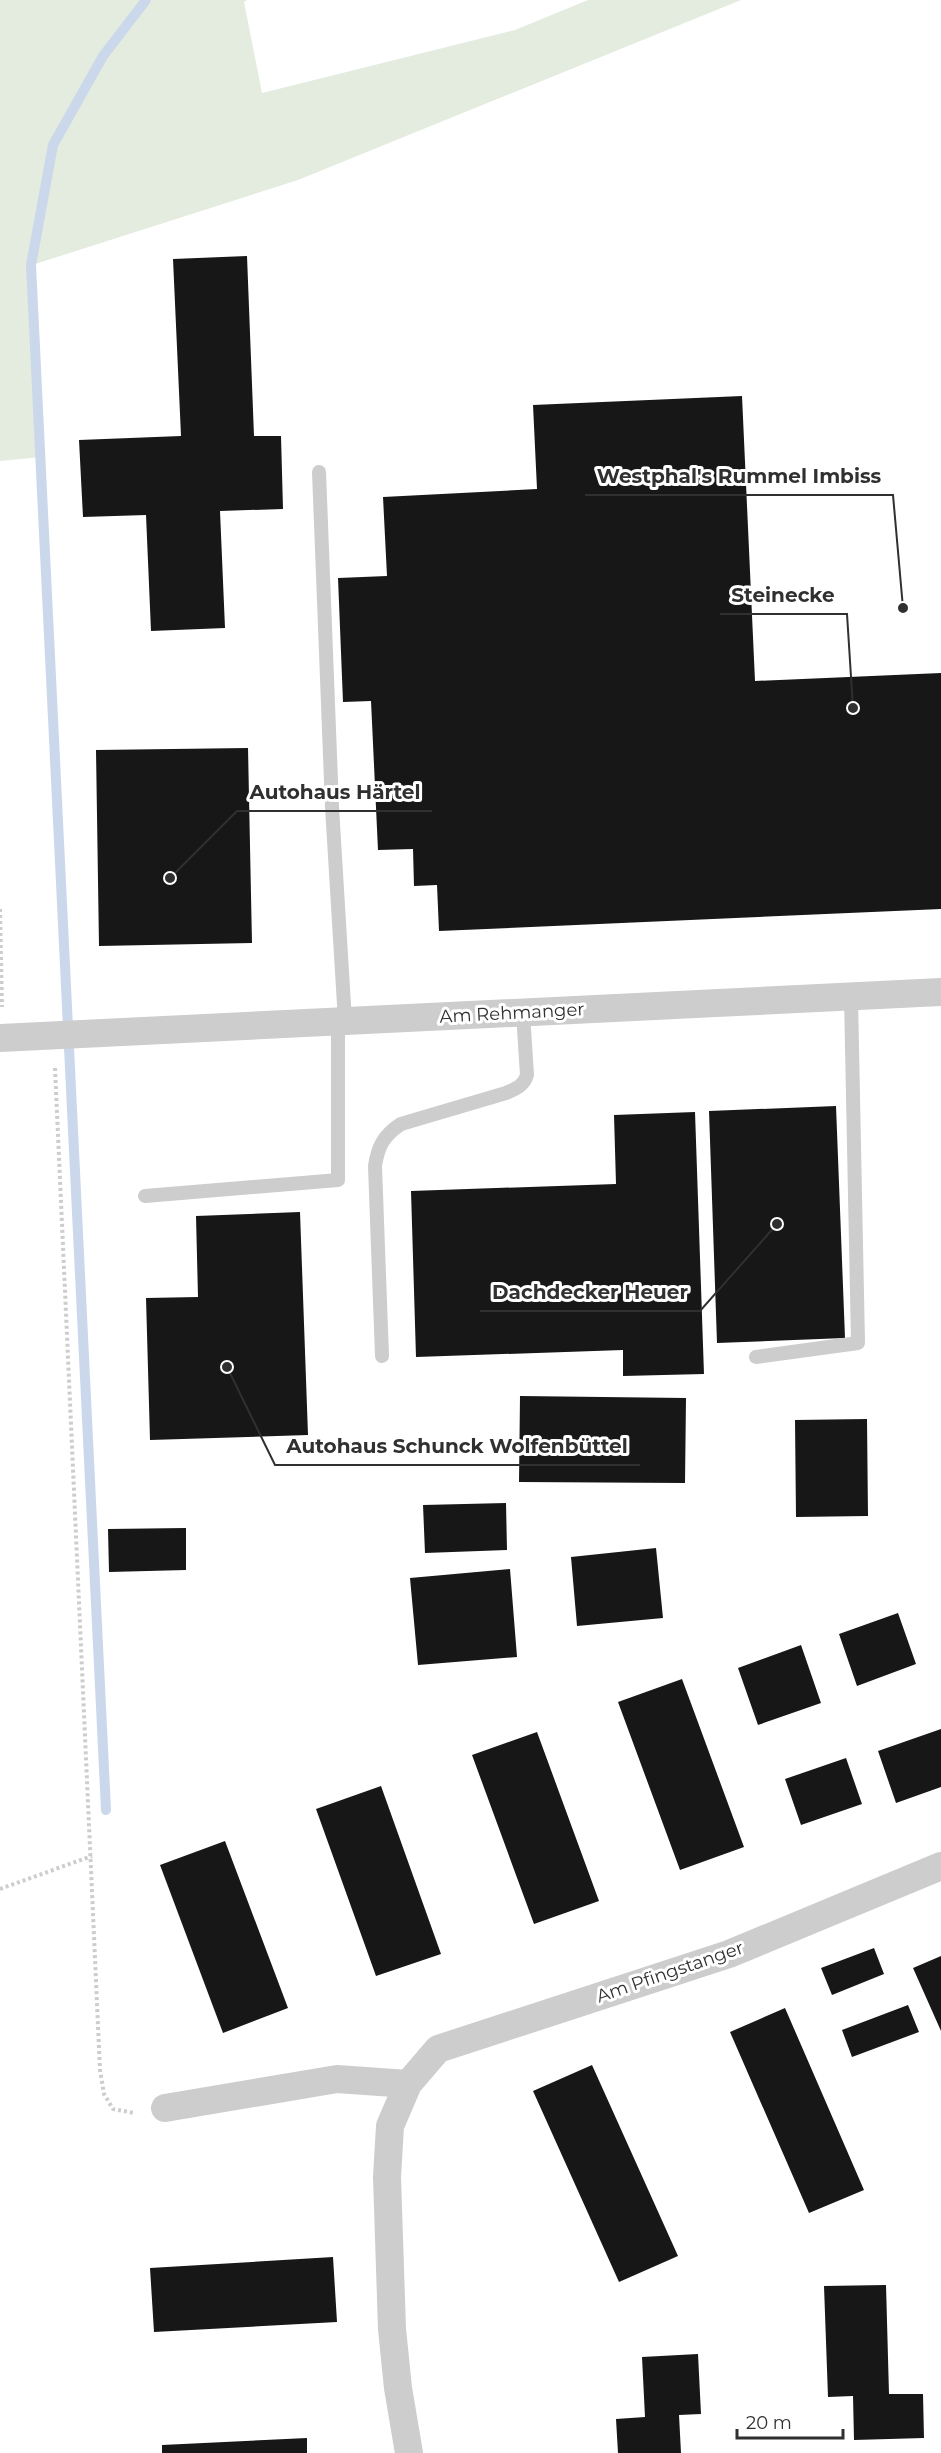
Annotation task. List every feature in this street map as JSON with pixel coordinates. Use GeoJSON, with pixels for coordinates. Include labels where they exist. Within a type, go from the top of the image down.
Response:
{"type":"FeatureCollection","features":[{"type":"Feature","properties":{"kind":"street","name":"Am Rehmanger"},"geometry":{"type":"LineString","coordinates":[[54,1035],[941,992]]}},
{"type":"Feature","properties":{"kind":"street"},"geometry":{"type":"LineString","coordinates":[[1,1038],[54,1035]]}},
{"type":"Feature","properties":{"kind":"street","name":"Am Pfingstanger"},"geometry":{"type":"LineString","coordinates":[[409,2453],[398,2388],[392,2329],[387,2177],[390,2126],[408,2084],[438,2049],[729,1954],[941,1866]]}},
{"type":"Feature","properties":{"kind":"street"},"geometry":{"type":"LineString","coordinates":[[165,2108],[337,2079],[408,2084]]}},
{"type":"Feature","properties":{"kind":"lane"},"geometry":{"type":"LineString","coordinates":[[145,1196],[338,1180],[342,1021],[319,472]]}},
{"type":"Feature","properties":{"kind":"lane"},"geometry":{"type":"LineString","coordinates":[[756,1357],[858,1343],[852,997]]}},
{"type":"Feature","properties":{"kind":"lane"},"geometry":{"type":"LineString","coordinates":[[382,1356],[375,1166],[382,1140],[389,1131],[400,1124],[506,1093],[526,1081],[523,1013]]}},
{"type":"Feature","properties":{"kind":"path"},"geometry":{"type":"LineString","coordinates":[[0,909],[1,1038]]}},
{"type":"Feature","properties":{"kind":"path"},"geometry":{"type":"LineString","coordinates":[[54,1035],[100,2070],[104,2094],[113,2109],[138,2113],[165,2108]]}},
{"type":"Feature","properties":{"kind":"path"},"geometry":{"type":"LineString","coordinates":[[0,1889],[92,1856]]}},
{"type":"Feature","properties":{"kind":"shaded area"},"geometry":{"type":"Polygon","coordinates":[[[0,0],[247,0],[244,2],[262,93],[515,30],[588,0],[741,0],[298,180],[32,265],[41,457],[0,461],[0,0]]]}},
{"type":"Feature","properties":{"kind":"building"},"geometry":{"type":"Polygon","coordinates":[[[247,256],[254,436],[281,436],[283,509],[220,511],[225,628],[151,631],[146,515],[83,517],[79,440],[181,436],[173,259],[247,256]]]}},
{"type":"Feature","properties":{"kind":"building"},"geometry":{"type":"Polygon","coordinates":[[[742,396],[755,681],[941,673],[941,909],[439,931],[437,885],[414,886],[413,849],[378,850],[371,701],[343,702],[338,578],[387,576],[383,497],[537,489],[533,405],[742,396]]]}},
{"type":"Feature","properties":{"kind":"building"},"geometry":{"type":"Polygon","coordinates":[[[248,748],[252,943],[99,946],[96,750],[248,748]]]}},
{"type":"Feature","properties":{"kind":"building"},"geometry":{"type":"Polygon","coordinates":[[[836,1106],[845,1338],[717,1343],[709,1111],[836,1106]]]}},
{"type":"Feature","properties":{"kind":"building"},"geometry":{"type":"Polygon","coordinates":[[[695,1112],[704,1374],[623,1376],[623,1350],[416,1357],[411,1191],[616,1184],[614,1115],[695,1112]]]}},
{"type":"Feature","properties":{"kind":"building"},"geometry":{"type":"Polygon","coordinates":[[[300,1212],[308,1435],[150,1440],[146,1298],[198,1297],[196,1216],[300,1212]]]}},
{"type":"Feature","properties":{"kind":"building"},"geometry":{"type":"Polygon","coordinates":[[[520,1396],[686,1398],[685,1483],[519,1482],[520,1396]]]}},
{"type":"Feature","properties":{"kind":"building"},"geometry":{"type":"Polygon","coordinates":[[[867,1419],[868,1516],[796,1517],[795,1420],[867,1419]]]}},
{"type":"Feature","properties":{"kind":"building"},"geometry":{"type":"Polygon","coordinates":[[[506,1503],[507,1550],[425,1553],[423,1505],[506,1503]]]}},
{"type":"Feature","properties":{"kind":"building"},"geometry":{"type":"Polygon","coordinates":[[[186,1528],[186,1570],[109,1572],[108,1529],[186,1528]]]}},
{"type":"Feature","properties":{"kind":"building"},"geometry":{"type":"Polygon","coordinates":[[[656,1548],[663,1618],[577,1626],[571,1557],[656,1548]]]}},
{"type":"Feature","properties":{"kind":"building"},"geometry":{"type":"Polygon","coordinates":[[[510,1569],[517,1657],[418,1665],[410,1578],[510,1569]]]}},
{"type":"Feature","properties":{"kind":"building"},"geometry":{"type":"Polygon","coordinates":[[[898,1613],[916,1664],[857,1686],[839,1634],[898,1613]]]}},
{"type":"Feature","properties":{"kind":"building"},"geometry":{"type":"Polygon","coordinates":[[[801,1645],[821,1703],[758,1725],[738,1668],[801,1645]]]}},
{"type":"Feature","properties":{"kind":"building"},"geometry":{"type":"Polygon","coordinates":[[[682,1679],[744,1847],[680,1870],[618,1702],[682,1679]]]}},
{"type":"Feature","properties":{"kind":"building"},"geometry":{"type":"Polygon","coordinates":[[[941,1729],[941,1787],[896,1803],[878,1751],[941,1729]]]}},
{"type":"Feature","properties":{"kind":"building"},"geometry":{"type":"Polygon","coordinates":[[[537,1732],[599,1901],[534,1924],[472,1755],[537,1732]]]}},
{"type":"Feature","properties":{"kind":"building"},"geometry":{"type":"Polygon","coordinates":[[[846,1758],[862,1804],[801,1825],[785,1779],[846,1758]]]}},
{"type":"Feature","properties":{"kind":"building"},"geometry":{"type":"Polygon","coordinates":[[[381,1786],[441,1954],[376,1976],[316,1809],[381,1786]]]}},
{"type":"Feature","properties":{"kind":"building"},"geometry":{"type":"Polygon","coordinates":[[[225,1841],[288,2008],[223,2033],[160,1865],[225,1841]]]}},
{"type":"Feature","properties":{"kind":"building"},"geometry":{"type":"Polygon","coordinates":[[[874,1948],[884,1974],[832,1995],[821,1968],[874,1948]]]}},
{"type":"Feature","properties":{"kind":"building"},"geometry":{"type":"Polygon","coordinates":[[[941,1956],[941,2031],[913,1968],[941,1956]]]}},
{"type":"Feature","properties":{"kind":"building"},"geometry":{"type":"Polygon","coordinates":[[[908,2005],[919,2032],[852,2057],[842,2030],[908,2005]]]}},
{"type":"Feature","properties":{"kind":"building"},"geometry":{"type":"Polygon","coordinates":[[[785,2008],[864,2190],[809,2213],[730,2032],[785,2008]]]}},
{"type":"Feature","properties":{"kind":"building"},"geometry":{"type":"Polygon","coordinates":[[[592,2065],[678,2256],[619,2282],[533,2091],[592,2065]]]}},
{"type":"Feature","properties":{"kind":"building"},"geometry":{"type":"Polygon","coordinates":[[[333,2257],[337,2322],[154,2332],[150,2268],[333,2257]]]}},
{"type":"Feature","properties":{"kind":"building"},"geometry":{"type":"Polygon","coordinates":[[[886,2285],[889,2394],[923,2394],[924,2438],[854,2440],[853,2396],[828,2397],[824,2286],[886,2285]]]}},
{"type":"Feature","properties":{"kind":"building"},"geometry":{"type":"Polygon","coordinates":[[[698,2354],[701,2414],[679,2415],[681,2453],[618,2453],[616,2419],[645,2417],[642,2357],[698,2354]]]}},
{"type":"Feature","properties":{"kind":"building"},"geometry":{"type":"Polygon","coordinates":[[[307,2438],[307,2453],[162,2453],[162,2445],[307,2438]]]}},
{"type":"Feature","properties":{"kind":"waterway"},"geometry":{"type":"LineString","coordinates":[[106,1810],[31,265],[53,145],[103,56],[146,0]]}},
{"type":"Feature","properties":{"kind":"place","name":"Westphal's Rummel Imbiss"},"geometry":{"type":"Point","coordinates":[903,608]}},
{"type":"Feature","properties":{"kind":"place","name":"Steinecke"},"geometry":{"type":"Point","coordinates":[853,708]}},
{"type":"Feature","properties":{"kind":"place","name":"Autohaus Härtel"},"geometry":{"type":"Point","coordinates":[170,878]}},
{"type":"Feature","properties":{"kind":"place","name":"Dachdecker Heuer"},"geometry":{"type":"Point","coordinates":[777,1224]}},
{"type":"Feature","properties":{"kind":"place","name":"Autohaus Schunck Wolfenbüttel"},"geometry":{"type":"Point","coordinates":[227,1367]}}]}
